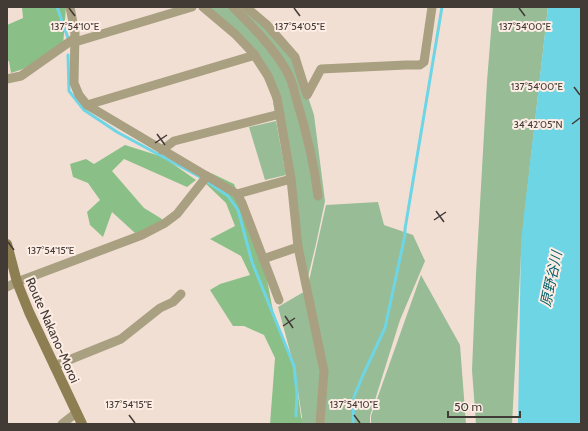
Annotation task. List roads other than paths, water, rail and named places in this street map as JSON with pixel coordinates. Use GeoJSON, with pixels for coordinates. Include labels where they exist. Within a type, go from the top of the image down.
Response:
{"type":"FeatureCollection","features":[{"type":"Feature","properties":{"kind":"main road","name":"Route Nakano-Moroi"},"geometry":{"type":"LineString","coordinates":[[7,244],[17,282],[29,312],[82,424]]}},
{"type":"Feature","properties":{"kind":"street"},"geometry":{"type":"LineString","coordinates":[[70,7],[75,40],[74,84],[79,95],[87,106],[162,150],[205,178],[237,194],[242,203],[279,300]]}},
{"type":"Feature","properties":{"kind":"street"},"geometry":{"type":"LineString","coordinates":[[7,79],[20,76],[75,40],[192,7]]}},
{"type":"Feature","properties":{"kind":"street"},"geometry":{"type":"LineString","coordinates":[[203,7],[235,34],[255,56],[268,76],[277,98],[291,179],[298,247],[324,371],[320,424]]}},
{"type":"Feature","properties":{"kind":"street"},"geometry":{"type":"LineString","coordinates":[[233,7],[265,39],[286,70],[292,82],[316,177],[318,196]]}},
{"type":"Feature","properties":{"kind":"street"},"geometry":{"type":"LineString","coordinates":[[246,7],[267,26],[295,56],[307,95],[321,69],[420,65],[424,62],[432,7]]}},
{"type":"Feature","properties":{"kind":"street"},"geometry":{"type":"LineString","coordinates":[[87,106],[255,56]]}},
{"type":"Feature","properties":{"kind":"street"},"geometry":{"type":"LineString","coordinates":[[162,150],[174,141],[280,114]]}},
{"type":"Feature","properties":{"kind":"street"},"geometry":{"type":"LineString","coordinates":[[7,287],[142,235],[165,223],[177,214],[205,178]]}},
{"type":"Feature","properties":{"kind":"street"},"geometry":{"type":"LineString","coordinates":[[237,194],[291,179]]}},
{"type":"Feature","properties":{"kind":"street"},"geometry":{"type":"LineString","coordinates":[[263,259],[298,247]]}},
{"type":"Feature","properties":{"kind":"street"},"geometry":{"type":"LineString","coordinates":[[54,366],[120,339],[160,308],[173,302],[181,294]]}},
{"type":"Feature","properties":{"kind":"street"},"geometry":{"type":"LineString","coordinates":[[62,424],[76,413]]}},
{"type":"Feature","properties":{"kind":"water","name":"原野谷川"},"geometry":{"type":"Polygon","coordinates":[[[548,7],[581,7],[581,424],[518,424],[521,241],[548,7]]]}},
{"type":"Feature","properties":{"kind":"waterway"},"geometry":{"type":"LineString","coordinates":[[57,7],[68,38]]}},
{"type":"Feature","properties":{"kind":"waterway"},"geometry":{"type":"LineString","coordinates":[[353,424],[354,397],[385,328],[405,235],[442,7]]}},
{"type":"Feature","properties":{"kind":"waterway"},"geometry":{"type":"LineString","coordinates":[[68,55],[69,91],[84,110],[117,132],[202,178],[228,196],[238,210],[252,262],[294,366],[297,393],[296,416]]}}]}
